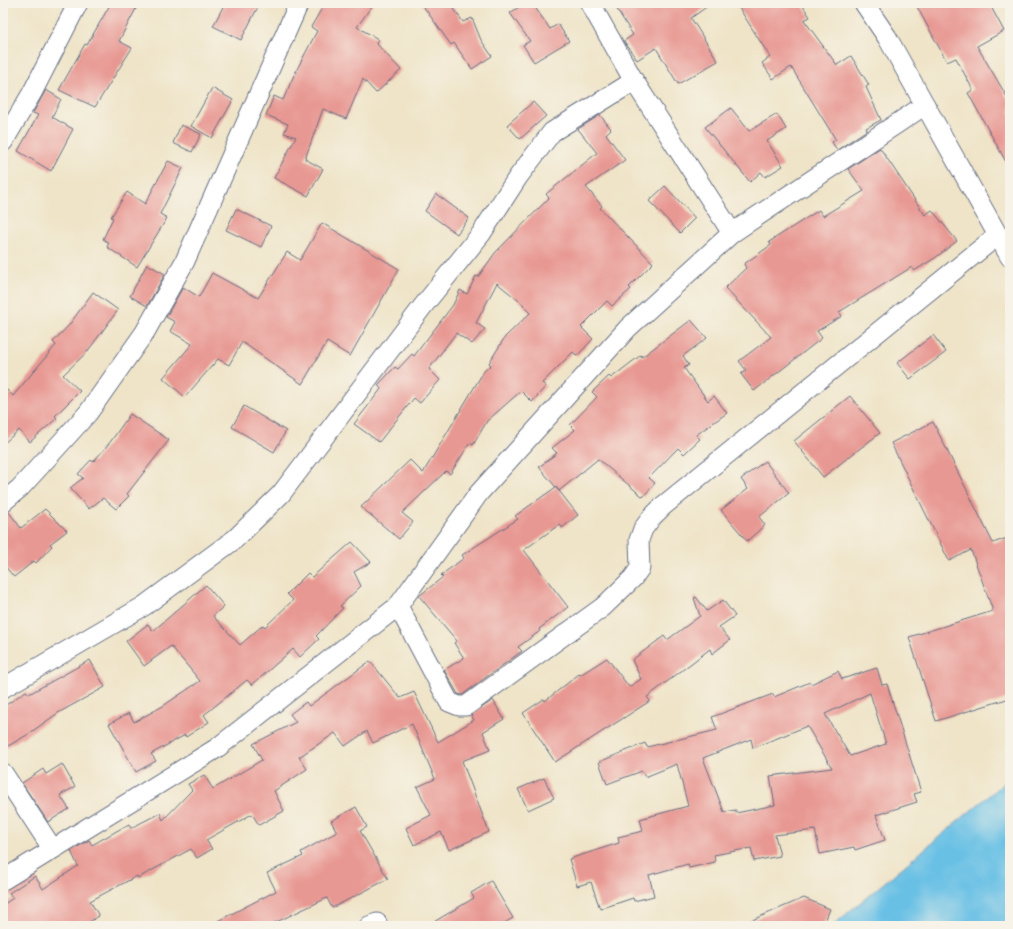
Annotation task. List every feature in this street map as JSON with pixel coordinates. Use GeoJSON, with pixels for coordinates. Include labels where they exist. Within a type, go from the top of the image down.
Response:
{"type":"FeatureCollection","features":[{"type":"Feature","properties":{"kind":"street"},"geometry":{"type":"LineString","coordinates":[[3,142],[32,93],[78,3]]}},
{"type":"Feature","properties":{"kind":"street"},"geometry":{"type":"LineString","coordinates":[[3,502],[20,488],[88,413],[145,332],[185,261],[299,3]]}},
{"type":"Feature","properties":{"kind":"street"},"geometry":{"type":"LineString","coordinates":[[590,3],[634,81],[732,233]]}},
{"type":"Feature","properties":{"kind":"street"},"geometry":{"type":"LineString","coordinates":[[864,3],[887,37],[1010,258]]}},
{"type":"Feature","properties":{"kind":"street"},"geometry":{"type":"LineString","coordinates":[[3,688],[144,606],[240,534],[281,494],[423,306],[481,234],[518,177],[552,132],[634,81]]}},
{"type":"Feature","properties":{"kind":"street"},"geometry":{"type":"LineString","coordinates":[[3,880],[52,848],[217,748],[398,606],[479,493],[628,328],[732,233],[925,105]]}},
{"type":"Feature","properties":{"kind":"street"},"geometry":{"type":"LineString","coordinates":[[398,606],[449,702],[459,706],[466,706],[603,607],[633,578],[640,568],[639,540],[643,529],[652,516],[663,506],[998,235]]}},
{"type":"Feature","properties":{"kind":"street"},"geometry":{"type":"LineString","coordinates":[[3,773],[52,848]]}},
{"type":"Feature","properties":{"kind":"water"},"geometry":{"type":"Polygon","coordinates":[[[1010,778],[1010,926],[832,926],[1010,778]]]}},
{"type":"Feature","properties":{"kind":"building"},"geometry":{"type":"Polygon","coordinates":[[[111,3],[139,3],[119,41],[132,48],[95,107],[59,90],[85,44],[87,45],[111,3]]]}},
{"type":"Feature","properties":{"kind":"building"},"geometry":{"type":"Polygon","coordinates":[[[225,3],[260,3],[241,40],[213,26],[225,3]]]}},
{"type":"Feature","properties":{"kind":"building"},"geometry":{"type":"Polygon","coordinates":[[[325,3],[374,3],[357,27],[378,39],[376,43],[401,70],[376,93],[363,79],[346,119],[323,109],[305,159],[323,169],[308,196],[274,178],[296,137],[284,133],[288,124],[266,115],[274,96],[283,100],[317,31],[311,27],[325,3]]]}},
{"type":"Feature","properties":{"kind":"building"},"geometry":{"type":"Polygon","coordinates":[[[421,3],[450,3],[463,22],[472,18],[481,40],[492,56],[472,69],[454,43],[451,45],[421,3]]]}},
{"type":"Feature","properties":{"kind":"building"},"geometry":{"type":"Polygon","coordinates":[[[525,3],[532,3],[550,29],[558,24],[569,41],[534,62],[523,45],[530,41],[510,13],[525,3]]]}},
{"type":"Feature","properties":{"kind":"building"},"geometry":{"type":"Polygon","coordinates":[[[613,3],[712,3],[691,18],[718,61],[678,84],[656,48],[637,60],[624,41],[633,35],[613,3]]]}},
{"type":"Feature","properties":{"kind":"building"},"geometry":{"type":"Polygon","coordinates":[[[736,3],[801,3],[810,17],[804,20],[837,65],[851,56],[869,85],[866,87],[881,120],[866,128],[867,130],[837,150],[832,142],[836,140],[791,67],[773,79],[762,63],[770,57],[736,3]]]}},
{"type":"Feature","properties":{"kind":"building"},"geometry":{"type":"Polygon","coordinates":[[[915,3],[989,3],[1004,31],[977,46],[1010,102],[1010,169],[968,93],[973,90],[956,58],[947,62],[915,3]]]}},
{"type":"Feature","properties":{"kind":"building"},"geometry":{"type":"Polygon","coordinates":[[[212,88],[233,100],[212,138],[191,126],[212,88]]]}},
{"type":"Feature","properties":{"kind":"building"},"geometry":{"type":"Polygon","coordinates":[[[46,90],[61,99],[52,117],[73,129],[51,171],[18,151],[38,115],[33,113],[46,90]]]}},
{"type":"Feature","properties":{"kind":"building"},"geometry":{"type":"Polygon","coordinates":[[[533,102],[546,116],[520,139],[507,125],[533,102]]]}},
{"type":"Feature","properties":{"kind":"building"},"geometry":{"type":"Polygon","coordinates":[[[731,108],[749,131],[777,114],[786,129],[767,141],[783,166],[765,177],[761,172],[750,182],[705,127],[731,108]]]}},
{"type":"Feature","properties":{"kind":"building"},"geometry":{"type":"Polygon","coordinates":[[[600,115],[611,129],[606,134],[625,160],[586,187],[602,206],[600,208],[653,263],[629,287],[631,289],[612,306],[607,301],[581,327],[593,339],[577,356],[573,352],[542,383],[546,386],[532,402],[521,391],[487,421],[473,445],[470,443],[450,474],[446,471],[402,513],[413,522],[399,539],[361,507],[410,460],[423,473],[484,371],[491,365],[489,363],[505,337],[530,313],[523,306],[524,305],[497,283],[476,323],[485,329],[472,344],[456,333],[429,369],[440,380],[420,403],[414,398],[379,442],[354,424],[381,389],[378,385],[395,367],[398,369],[412,354],[414,356],[453,305],[460,290],[467,294],[476,276],[478,277],[495,253],[549,198],[546,194],[597,153],[578,129],[600,115]]]}},
{"type":"Feature","properties":{"kind":"building"},"geometry":{"type":"Polygon","coordinates":[[[181,125],[201,134],[192,152],[173,143],[181,125]]]}},
{"type":"Feature","properties":{"kind":"building"},"geometry":{"type":"Polygon","coordinates":[[[880,148],[925,215],[932,210],[957,241],[935,258],[914,271],[912,267],[839,312],[842,316],[817,331],[822,338],[754,391],[741,374],[746,370],[739,361],[771,337],[725,288],[746,268],[744,264],[771,245],[769,242],[819,210],[823,216],[864,191],[848,169],[880,148]]]}},
{"type":"Feature","properties":{"kind":"building"},"geometry":{"type":"Polygon","coordinates":[[[168,161],[183,168],[160,214],[167,218],[137,267],[107,247],[109,243],[103,239],[113,218],[111,217],[127,192],[145,204],[168,161]]]}},
{"type":"Feature","properties":{"kind":"building"},"geometry":{"type":"Polygon","coordinates":[[[665,186],[695,218],[680,233],[649,201],[665,186]]]}},
{"type":"Feature","properties":{"kind":"building"},"geometry":{"type":"Polygon","coordinates":[[[436,194],[469,218],[457,234],[425,211],[436,194]]]}},
{"type":"Feature","properties":{"kind":"building"},"geometry":{"type":"Polygon","coordinates":[[[236,209],[271,226],[261,247],[226,230],[236,209]]]}},
{"type":"Feature","properties":{"kind":"building"},"geometry":{"type":"Polygon","coordinates":[[[322,223],[399,269],[350,356],[327,342],[302,384],[242,342],[229,365],[218,359],[185,397],[163,378],[192,344],[170,331],[175,322],[166,317],[183,287],[199,297],[212,273],[258,298],[287,252],[300,260],[322,223]]]}},
{"type":"Feature","properties":{"kind":"building"},"geometry":{"type":"Polygon","coordinates":[[[147,264],[165,274],[147,306],[130,296],[147,264]]]}},
{"type":"Feature","properties":{"kind":"building"},"geometry":{"type":"Polygon","coordinates":[[[93,292],[118,310],[87,352],[63,375],[80,391],[55,416],[57,418],[30,442],[19,430],[3,444],[3,386],[13,396],[56,345],[53,342],[69,325],[93,292]]]}},
{"type":"Feature","properties":{"kind":"building"},"geometry":{"type":"Polygon","coordinates":[[[691,320],[707,338],[683,356],[689,365],[684,368],[708,401],[714,396],[727,413],[696,435],[700,439],[684,454],[678,448],[649,478],[655,483],[643,497],[598,459],[559,491],[539,467],[557,453],[552,448],[575,430],[570,425],[597,397],[592,392],[609,376],[611,378],[641,355],[642,357],[691,320]]]}},
{"type":"Feature","properties":{"kind":"building"},"geometry":{"type":"Polygon","coordinates":[[[933,335],[946,352],[910,379],[897,363],[933,335]]]}},
{"type":"Feature","properties":{"kind":"building"},"geometry":{"type":"Polygon","coordinates":[[[850,396],[880,433],[823,477],[794,441],[850,396]]]}},
{"type":"Feature","properties":{"kind":"building"},"geometry":{"type":"Polygon","coordinates":[[[244,406],[286,431],[274,452],[232,427],[244,406]]]}},
{"type":"Feature","properties":{"kind":"building"},"geometry":{"type":"Polygon","coordinates":[[[130,414],[169,440],[127,494],[129,496],[116,509],[103,498],[89,509],[70,488],[83,478],[78,474],[91,460],[93,462],[111,441],[130,414]]]}},
{"type":"Feature","properties":{"kind":"building"},"geometry":{"type":"Polygon","coordinates":[[[933,422],[993,543],[1010,537],[1010,698],[936,721],[909,637],[993,611],[971,550],[949,561],[891,443],[933,422]]]}},
{"type":"Feature","properties":{"kind":"building"},"geometry":{"type":"Polygon","coordinates":[[[765,461],[789,493],[759,517],[765,525],[747,541],[721,510],[748,489],[741,479],[765,461]]]}},
{"type":"Feature","properties":{"kind":"building"},"geometry":{"type":"Polygon","coordinates":[[[556,487],[578,515],[562,528],[560,524],[524,550],[568,607],[539,629],[540,631],[518,647],[522,651],[462,695],[458,694],[444,670],[464,658],[454,643],[457,641],[419,596],[443,577],[441,575],[464,558],[462,555],[518,519],[515,516],[556,487]]]}},
{"type":"Feature","properties":{"kind":"building"},"geometry":{"type":"Polygon","coordinates":[[[45,509],[67,531],[50,544],[52,546],[36,563],[34,561],[14,577],[3,564],[3,513],[8,511],[21,528],[45,509]]]}},
{"type":"Feature","properties":{"kind":"building"},"geometry":{"type":"Polygon","coordinates":[[[352,542],[371,562],[354,572],[361,586],[340,606],[343,608],[316,636],[319,639],[300,657],[293,649],[252,685],[247,680],[204,715],[209,722],[186,737],[185,735],[151,754],[156,761],[136,772],[109,724],[129,713],[134,722],[163,706],[200,681],[171,646],[144,666],[126,641],[148,624],[153,631],[206,585],[224,606],[213,616],[240,645],[263,625],[265,627],[293,600],[287,594],[308,573],[312,577],[352,542]]]}},
{"type":"Feature","properties":{"kind":"building"},"geometry":{"type":"Polygon","coordinates":[[[696,597],[707,611],[723,600],[735,616],[719,627],[730,640],[712,654],[710,649],[647,697],[650,701],[555,762],[523,713],[544,699],[545,701],[579,674],[580,675],[607,658],[629,687],[641,679],[632,660],[664,636],[667,640],[700,616],[694,598],[696,597]]]}},
{"type":"Feature","properties":{"kind":"building"},"geometry":{"type":"Polygon","coordinates":[[[90,660],[105,687],[58,713],[27,735],[3,749],[3,707],[26,691],[29,694],[90,660]]]}},
{"type":"Feature","properties":{"kind":"building"},"geometry":{"type":"Polygon","coordinates":[[[370,661],[400,698],[414,692],[438,742],[474,720],[471,715],[493,700],[504,719],[483,732],[490,750],[462,761],[489,832],[449,850],[441,832],[414,845],[406,828],[431,815],[417,787],[435,779],[412,724],[373,743],[367,731],[345,746],[335,733],[299,757],[307,769],[274,791],[284,811],[259,825],[252,814],[206,840],[212,849],[197,858],[191,849],[138,878],[137,876],[90,901],[99,916],[83,926],[3,926],[3,905],[13,898],[9,893],[35,876],[43,889],[78,866],[71,851],[89,840],[92,845],[129,824],[131,828],[160,813],[163,820],[192,790],[188,784],[204,775],[213,789],[262,760],[253,744],[296,722],[290,714],[306,702],[309,706],[370,661]]]}},
{"type":"Feature","properties":{"kind":"building"},"geometry":{"type":"Polygon","coordinates":[[[877,668],[882,685],[887,684],[921,792],[914,794],[917,802],[876,815],[885,840],[855,850],[854,847],[820,854],[815,830],[775,835],[780,856],[754,861],[751,848],[714,855],[715,862],[689,868],[688,864],[649,875],[654,896],[634,901],[633,898],[600,909],[591,882],[577,886],[569,859],[619,843],[618,837],[643,831],[640,819],[688,806],[677,764],[645,777],[642,771],[607,784],[599,762],[645,743],[647,747],[717,730],[712,717],[773,694],[774,697],[810,682],[811,684],[838,671],[842,679],[877,668]],[[870,693],[825,714],[850,756],[886,744],[870,693]],[[807,726],[753,748],[751,739],[703,758],[724,812],[736,810],[736,813],[775,805],[770,776],[832,768],[807,726]]]}},
{"type":"Feature","properties":{"kind":"building"},"geometry":{"type":"Polygon","coordinates":[[[62,764],[75,787],[60,795],[69,809],[48,822],[22,783],[43,769],[46,774],[62,764]]]}},
{"type":"Feature","properties":{"kind":"building"},"geometry":{"type":"Polygon","coordinates":[[[544,778],[554,798],[528,810],[518,789],[544,778]]]}},
{"type":"Feature","properties":{"kind":"building"},"geometry":{"type":"Polygon","coordinates":[[[356,807],[367,827],[360,831],[388,879],[332,908],[327,898],[268,926],[208,926],[276,891],[267,873],[303,856],[301,852],[337,832],[331,821],[356,807]]]}},
{"type":"Feature","properties":{"kind":"building"},"geometry":{"type":"Polygon","coordinates":[[[491,881],[513,918],[499,926],[427,926],[474,898],[471,893],[491,881]]]}},
{"type":"Feature","properties":{"kind":"building"},"geometry":{"type":"Polygon","coordinates":[[[804,898],[830,909],[823,926],[738,926],[804,898]]]}}]}
